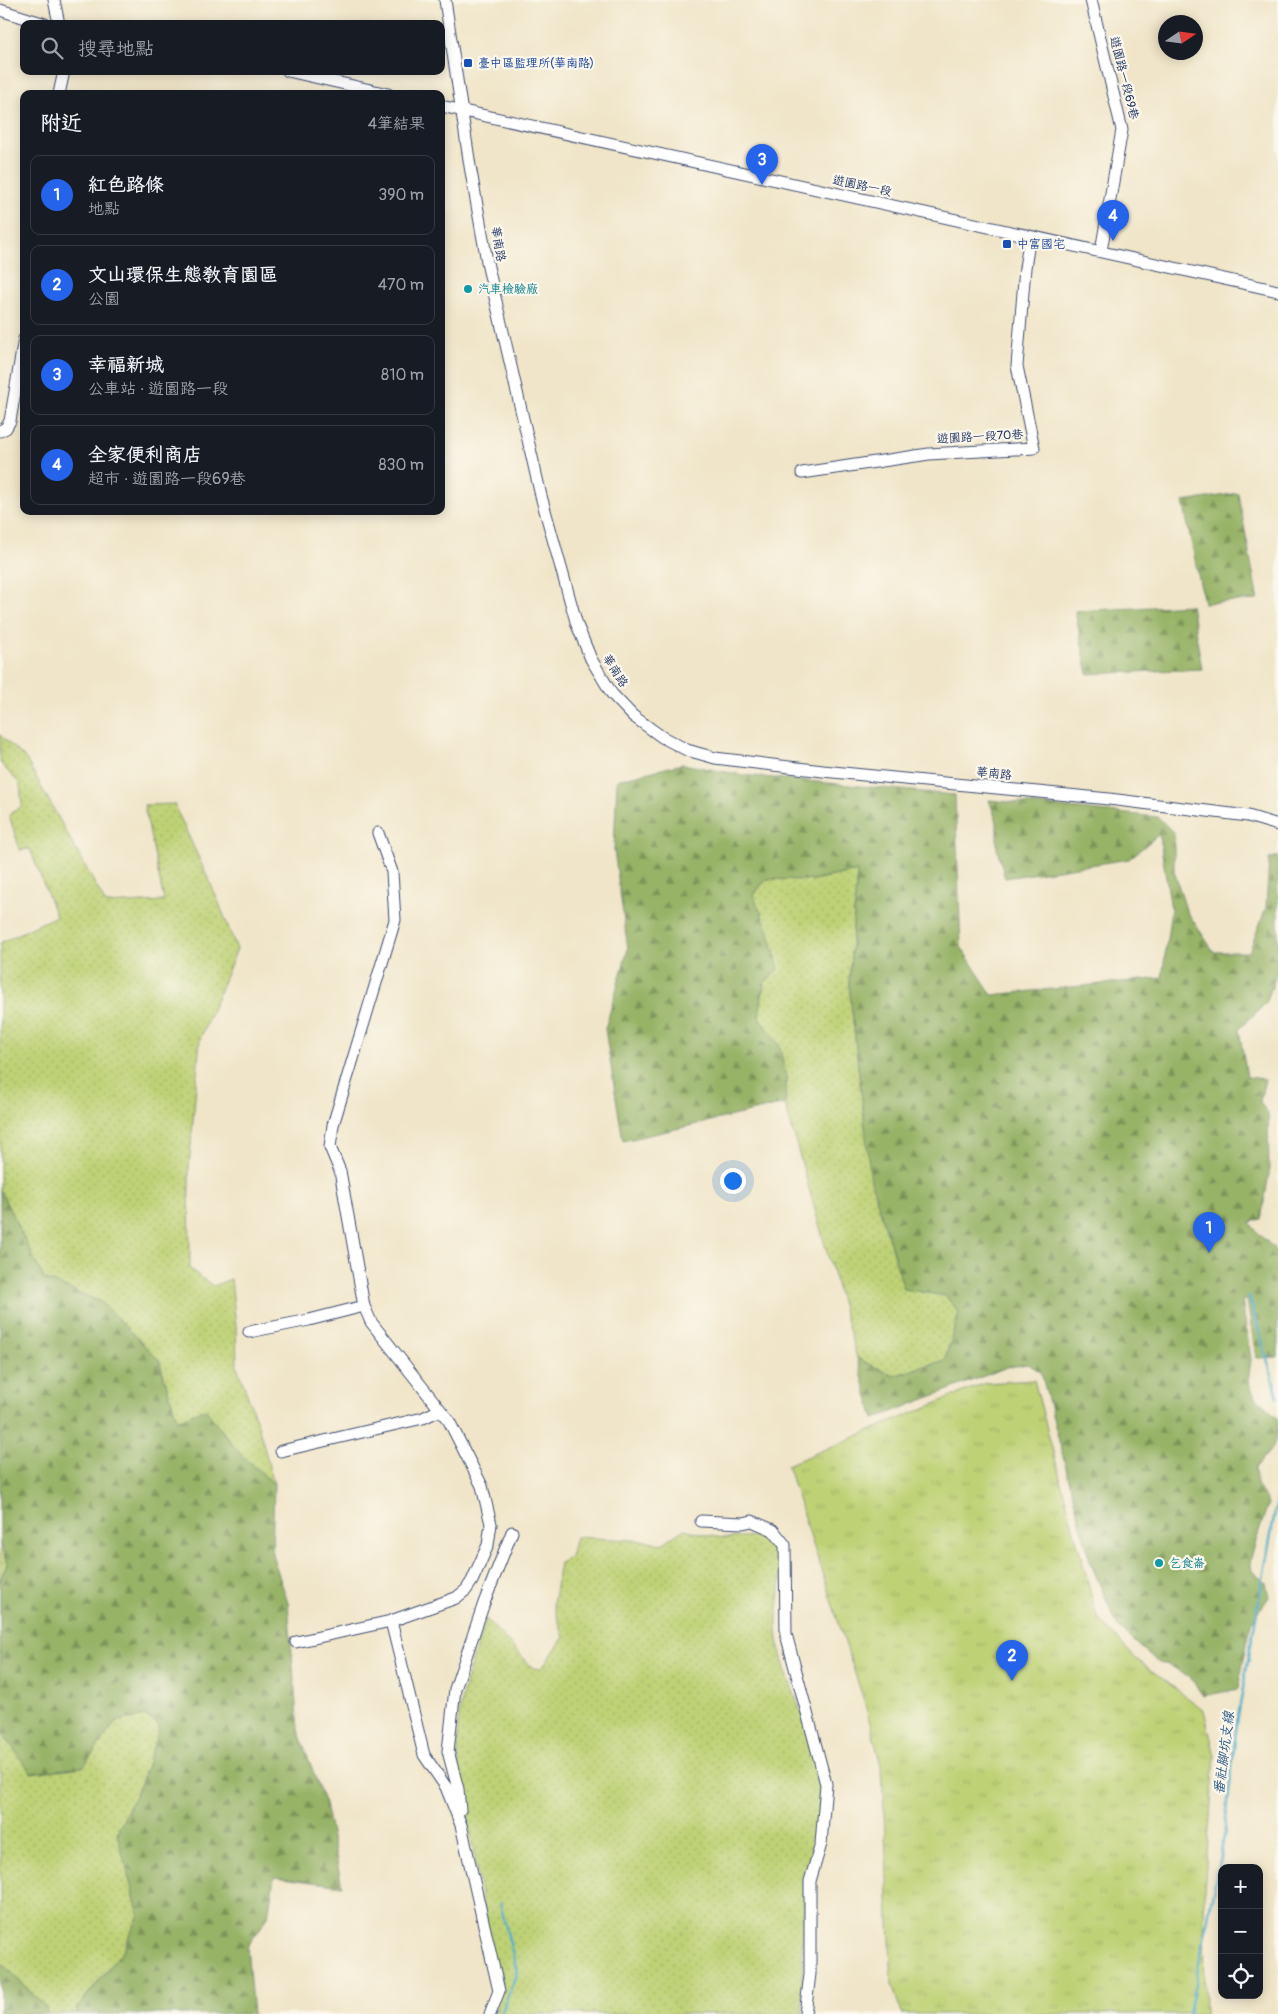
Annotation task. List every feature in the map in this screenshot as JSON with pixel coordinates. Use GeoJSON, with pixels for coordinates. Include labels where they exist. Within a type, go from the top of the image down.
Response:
{"type":"FeatureCollection","features":[{"type":"Feature","properties":{"kind":"street"},"geometry":{"type":"LineString","coordinates":[[54,0],[58,20]]}},
{"type":"Feature","properties":{"kind":"street","name":"華南路"},"geometry":{"type":"LineString","coordinates":[[445,0],[488,267],[541,496],[577,625],[591,659],[612,694],[633,716],[662,737],[687,750],[715,758],[823,771],[1109,798],[1248,816],[1274,823]]}},
{"type":"Feature","properties":{"kind":"street","name":"遊園路一段69巷"},"geometry":{"type":"LineString","coordinates":[[1091,0],[1122,130],[1101,251]]}},
{"type":"Feature","properties":{"kind":"street"},"geometry":{"type":"LineString","coordinates":[[0,10],[32,20]]}},
{"type":"Feature","properties":{"kind":"street"},"geometry":{"type":"LineString","coordinates":[[60,90],[63,75]]}},
{"type":"Feature","properties":{"kind":"street"},"geometry":{"type":"LineString","coordinates":[[305,75],[371,90]]}},
{"type":"Feature","properties":{"kind":"street","name":"遊園路一段"},"geometry":{"type":"LineString","coordinates":[[445,107],[624,145],[782,183],[1278,291]]}},
{"type":"Feature","properties":{"kind":"street","name":"遊園路一段70巷"},"geometry":{"type":"LineString","coordinates":[[802,473],[928,454],[1034,448],[1017,366],[1029,242],[1026,235]]}},
{"type":"Feature","properties":{"kind":"street"},"geometry":{"type":"LineString","coordinates":[[0,431],[6,428],[12,414],[20,364]]}},
{"type":"Feature","properties":{"kind":"street"},"geometry":{"type":"LineString","coordinates":[[296,1642],[391,1621],[456,1598],[466,1590],[488,1545],[491,1524],[482,1486],[449,1421],[372,1322],[364,1306],[340,1171],[330,1148],[333,1125],[395,920],[392,872],[378,833]]}},
{"type":"Feature","properties":{"kind":"street"},"geometry":{"type":"LineString","coordinates":[[249,1332],[309,1320],[364,1306]]}},
{"type":"Feature","properties":{"kind":"street"},"geometry":{"type":"LineString","coordinates":[[281,1451],[423,1418],[440,1410]]}},
{"type":"Feature","properties":{"kind":"street"},"geometry":{"type":"LineString","coordinates":[[701,1522],[743,1523],[752,1521],[773,1530],[785,1545],[786,1634],[826,1784],[822,1844],[810,1881],[810,1974],[805,2014]]}},
{"type":"Feature","properties":{"kind":"street"},"geometry":{"type":"LineString","coordinates":[[490,2014],[499,1991],[461,1825],[458,1789],[448,1751],[455,1688],[484,1603],[512,1532]]}},
{"type":"Feature","properties":{"kind":"street"},"geometry":{"type":"LineString","coordinates":[[391,1621],[424,1756],[446,1788],[461,1825]]}},
{"type":"Feature","properties":{"kind":"green space"},"geometry":{"type":"Polygon","coordinates":[[[1238,493],[1258,600],[1204,603],[1183,502],[1238,493]]]}},
{"type":"Feature","properties":{"kind":"green space"},"geometry":{"type":"Polygon","coordinates":[[[1191,605],[1202,669],[1088,674],[1075,611],[1191,605]]]}},
{"type":"Feature","properties":{"kind":"green space"},"geometry":{"type":"Polygon","coordinates":[[[0,735],[26,759],[106,904],[164,901],[144,805],[174,804],[217,898],[237,949],[200,1039],[189,1168],[190,1269],[213,1286],[231,1279],[236,1326],[237,1366],[259,1428],[274,1484],[240,1454],[205,1409],[177,1420],[159,1360],[101,1302],[44,1279],[0,1190],[0,943],[56,916],[30,849],[20,850],[9,815],[22,806],[20,784],[0,763],[0,735]]]}},
{"type":"Feature","properties":{"kind":"green space"},"geometry":{"type":"Polygon","coordinates":[[[682,764],[743,775],[955,795],[961,947],[992,995],[1162,978],[1171,909],[1159,834],[1129,859],[1005,878],[997,848],[997,822],[989,800],[1158,817],[1174,833],[1174,871],[1186,910],[1214,952],[1249,952],[1266,908],[1269,859],[1278,856],[1278,970],[1266,1003],[1239,1029],[1247,1077],[1265,1079],[1260,1102],[1268,1114],[1269,1174],[1261,1219],[1250,1222],[1278,1254],[1278,1357],[1256,1358],[1247,1299],[1242,1301],[1251,1360],[1248,1381],[1255,1397],[1278,1418],[1278,1427],[1273,1446],[1255,1468],[1256,1482],[1268,1504],[1250,1560],[1252,1571],[1266,1583],[1269,1597],[1251,1623],[1238,1689],[1203,1696],[1190,1677],[1169,1665],[1159,1663],[1118,1627],[1091,1564],[1041,1372],[1028,1364],[1007,1367],[874,1419],[857,1358],[893,1376],[945,1360],[959,1313],[946,1296],[904,1289],[871,1181],[849,984],[857,871],[813,880],[767,879],[753,895],[768,929],[779,969],[764,983],[759,1017],[779,1045],[786,1076],[785,1104],[623,1141],[605,1029],[628,949],[614,850],[617,780],[682,764]]]}},
{"type":"Feature","properties":{"kind":"green space"},"geometry":{"type":"Polygon","coordinates":[[[857,871],[849,984],[861,1091],[904,1289],[946,1296],[959,1313],[945,1360],[893,1376],[857,1358],[785,1104],[786,1076],[779,1045],[758,1017],[764,983],[753,895],[767,879],[813,880],[857,871]]]}},
{"type":"Feature","properties":{"kind":"green space"},"geometry":{"type":"Polygon","coordinates":[[[0,1190],[44,1279],[101,1302],[159,1360],[177,1420],[205,1409],[240,1454],[274,1484],[272,1554],[288,1603],[298,1730],[325,1804],[342,1886],[274,1877],[268,1917],[247,1947],[253,2014],[78,2014],[76,2010],[124,1949],[139,1915],[117,1833],[141,1783],[160,1726],[146,1716],[116,1721],[83,1767],[31,1773],[0,1730],[0,1582],[7,1564],[0,1543],[0,1190]]]}},
{"type":"Feature","properties":{"kind":"green space"},"geometry":{"type":"Polygon","coordinates":[[[1034,1380],[1097,1617],[1135,1658],[1204,1710],[1215,1756],[1204,1891],[1205,2014],[902,2014],[892,1985],[882,1769],[865,1704],[787,1465],[985,1383],[1034,1380]]]}},
{"type":"Feature","properties":{"kind":"green space"},"geometry":{"type":"Polygon","coordinates":[[[684,1529],[709,1536],[731,1538],[762,1537],[772,1543],[778,1552],[781,1586],[777,1632],[780,1651],[818,1759],[822,1790],[804,1898],[802,1948],[803,2014],[496,2014],[497,1989],[457,1746],[460,1709],[464,1691],[486,1619],[533,1668],[542,1668],[564,1637],[553,1604],[560,1563],[571,1556],[576,1537],[649,1541],[662,1544],[684,1529]]]}},
{"type":"Feature","properties":{"kind":"green space"},"geometry":{"type":"Polygon","coordinates":[[[0,1543],[7,1564],[0,1582],[0,1543]]]}},
{"type":"Feature","properties":{"kind":"green space"},"geometry":{"type":"Polygon","coordinates":[[[146,1716],[161,1726],[141,1783],[117,1833],[139,1915],[124,1949],[76,2009],[78,2014],[48,2014],[45,2007],[0,1961],[0,1730],[2,1734],[83,1767],[116,1721],[146,1716]]]}},
{"type":"Feature","properties":{"kind":"green space"},"geometry":{"type":"Polygon","coordinates":[[[0,1961],[45,2007],[48,2014],[0,2014],[0,1961]]]}},
{"type":"Feature","properties":{"kind":"waterway","name":"番社腳坑支線"},"geometry":{"type":"LineString","coordinates":[[1249,1296],[1278,1397]]}},
{"type":"Feature","properties":{"kind":"waterway","name":"番社腳坑支線"},"geometry":{"type":"LineString","coordinates":[[1189,2014],[1224,1837],[1237,1722],[1278,1495]]}},
{"type":"Feature","properties":{"kind":"waterway"},"geometry":{"type":"LineString","coordinates":[[500,1903],[517,1972],[501,2014]]}},
{"type":"Feature","properties":{"kind":"place","name":"臺中區監理所(華南路)"},"geometry":{"type":"Point","coordinates":[468,63]}},
{"type":"Feature","properties":{"kind":"place","name":"幸福新城"},"geometry":{"type":"Point","coordinates":[762,185]}},
{"type":"Feature","properties":{"kind":"place","name":"全家便利商店"},"geometry":{"type":"Point","coordinates":[1113,241]}},
{"type":"Feature","properties":{"kind":"place","name":"中富國宅"},"geometry":{"type":"Point","coordinates":[1007,244]}},
{"type":"Feature","properties":{"kind":"place","name":"汽車檢驗廠"},"geometry":{"type":"Point","coordinates":[468,289]}},
{"type":"Feature","properties":{"kind":"place","name":"紅色路條"},"geometry":{"type":"Point","coordinates":[1209,1253]}},
{"type":"Feature","properties":{"kind":"place","name":"乞食崙"},"geometry":{"type":"Point","coordinates":[1159,1563]}},
{"type":"Feature","properties":{"kind":"place","name":"文山環保生態教育園區"},"geometry":{"type":"Point","coordinates":[1012,1681]}}]}
